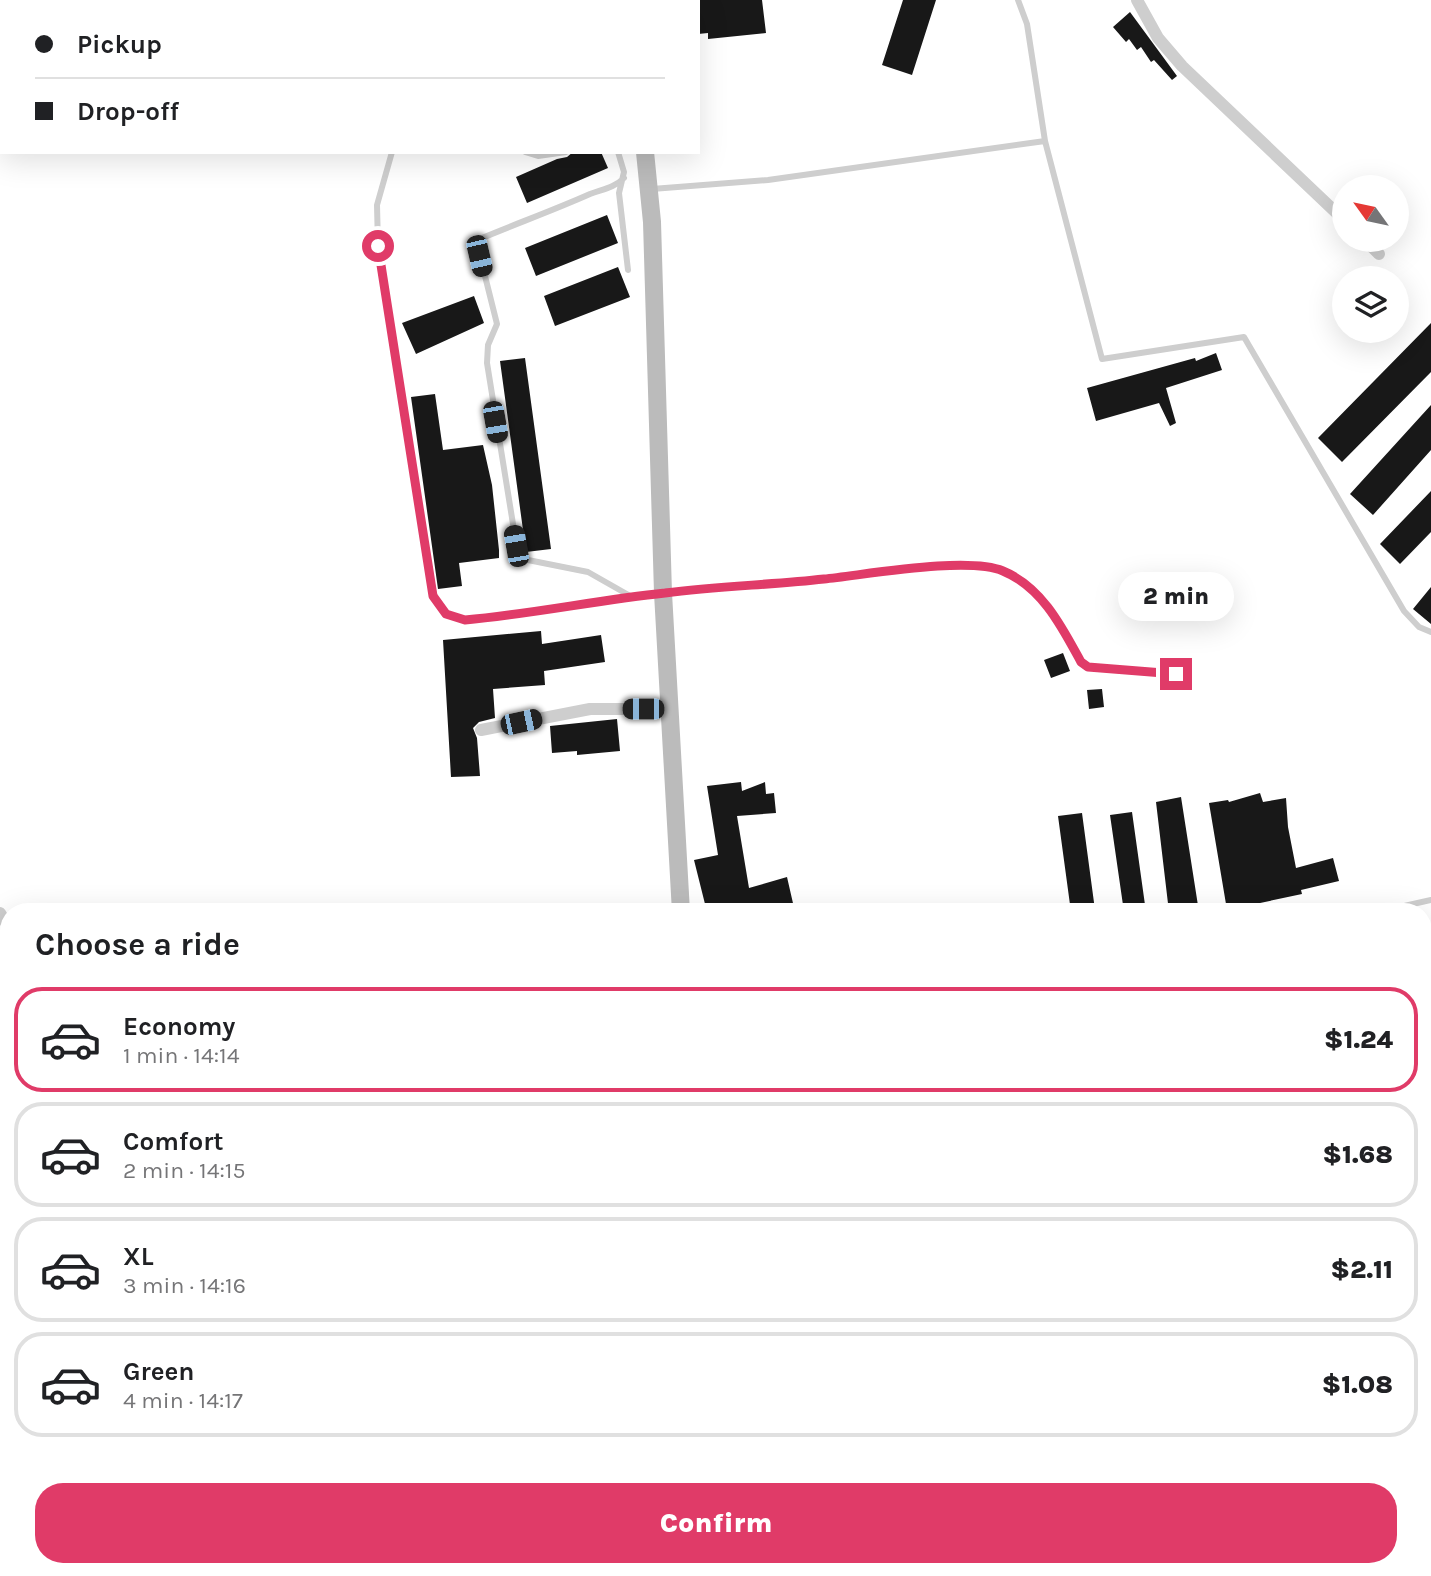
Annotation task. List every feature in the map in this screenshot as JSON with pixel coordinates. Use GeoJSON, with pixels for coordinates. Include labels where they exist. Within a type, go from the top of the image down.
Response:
{"type":"FeatureCollection","features":[{"type":"Feature","properties":{"kind":"street"},"geometry":{"type":"LineString","coordinates":[[1136,0],[1158,38],[1182,66],[1332,209]]}},
{"type":"Feature","properties":{"kind":"street"},"geometry":{"type":"LineString","coordinates":[[645,154],[650,189],[663,593],[680,903]]}},
{"type":"Feature","properties":{"kind":"street"},"geometry":{"type":"LineString","coordinates":[[481,730],[590,709],[669,709]]}},
{"type":"Feature","properties":{"kind":"lane"},"geometry":{"type":"LineString","coordinates":[[1018,0],[1027,24],[1045,141],[1102,359],[1244,337],[1330,480],[1404,611],[1419,627],[1431,632]]}},
{"type":"Feature","properties":{"kind":"lane"},"geometry":{"type":"LineString","coordinates":[[650,189],[768,180],[1045,141]]}},
{"type":"Feature","properties":{"kind":"lane"},"geometry":{"type":"LineString","coordinates":[[392,154],[377,205],[377,234],[387,316],[409,432],[430,578],[436,604],[446,614],[465,620],[663,593],[933,567],[992,569],[1021,580],[1040,596],[1081,662],[1088,667],[1190,674]]}},
{"type":"Feature","properties":{"kind":"lane"},"geometry":{"type":"LineString","coordinates":[[532,154],[552,154]]}},
{"type":"Feature","properties":{"kind":"lane"},"geometry":{"type":"LineString","coordinates":[[618,154],[624,178],[619,193],[628,271]]}},
{"type":"Feature","properties":{"kind":"lane"},"geometry":{"type":"LineString","coordinates":[[624,178],[617,186],[593,193],[482,239],[478,248],[497,324],[488,345],[487,363],[517,555],[523,559],[588,572],[632,597]]}},
{"type":"Feature","properties":{"kind":"building"},"geometry":{"type":"Polygon","coordinates":[[[700,0],[762,0],[766,33],[708,39],[708,33],[700,34],[700,0]]]}},
{"type":"Feature","properties":{"kind":"building"},"geometry":{"type":"Polygon","coordinates":[[[903,0],[936,0],[912,75],[882,65],[903,0]]]}},
{"type":"Feature","properties":{"kind":"building"},"geometry":{"type":"Polygon","coordinates":[[[1130,12],[1177,76],[1172,80],[1154,60],[1151,62],[1141,47],[1137,50],[1129,39],[1126,42],[1113,27],[1130,12]]]}},
{"type":"Feature","properties":{"kind":"building"},"geometry":{"type":"Polygon","coordinates":[[[571,154],[602,154],[608,168],[527,203],[516,177],[571,154]]]}},
{"type":"Feature","properties":{"kind":"building"},"geometry":{"type":"Polygon","coordinates":[[[607,215],[618,243],[536,276],[525,248],[607,215]]]}},
{"type":"Feature","properties":{"kind":"building"},"geometry":{"type":"Polygon","coordinates":[[[618,267],[630,297],[555,326],[544,296],[618,267]]]}},
{"type":"Feature","properties":{"kind":"building"},"geometry":{"type":"Polygon","coordinates":[[[474,296],[484,323],[416,354],[402,323],[474,296]]]}},
{"type":"Feature","properties":{"kind":"building"},"geometry":{"type":"Polygon","coordinates":[[[1431,323],[1431,372],[1342,462],[1318,438],[1431,323]]]}},
{"type":"Feature","properties":{"kind":"building"},"geometry":{"type":"Polygon","coordinates":[[[1216,353],[1222,370],[1166,388],[1176,423],[1170,426],[1159,403],[1096,421],[1087,388],[1195,358],[1196,361],[1216,353]]]}},
{"type":"Feature","properties":{"kind":"building"},"geometry":{"type":"Polygon","coordinates":[[[525,358],[551,549],[526,552],[500,361],[525,358]]]}},
{"type":"Feature","properties":{"kind":"building"},"geometry":{"type":"Polygon","coordinates":[[[435,394],[443,450],[483,445],[492,485],[499,550],[499,558],[459,563],[462,586],[438,589],[411,397],[435,394]]]}},
{"type":"Feature","properties":{"kind":"building"},"geometry":{"type":"Polygon","coordinates":[[[1431,405],[1431,450],[1373,515],[1350,494],[1431,405]]]}},
{"type":"Feature","properties":{"kind":"building"},"geometry":{"type":"Polygon","coordinates":[[[1431,491],[1431,532],[1400,564],[1380,544],[1431,491]]]}},
{"type":"Feature","properties":{"kind":"building"},"geometry":{"type":"Polygon","coordinates":[[[1431,587],[1431,624],[1413,609],[1431,587]]]}},
{"type":"Feature","properties":{"kind":"building"},"geometry":{"type":"Polygon","coordinates":[[[541,631],[542,644],[601,635],[605,662],[544,671],[545,685],[493,689],[495,718],[479,722],[473,728],[477,738],[480,776],[451,777],[443,640],[541,631]]]}},
{"type":"Feature","properties":{"kind":"building"},"geometry":{"type":"Polygon","coordinates":[[[1063,653],[1070,671],[1051,678],[1044,660],[1063,653]]]}},
{"type":"Feature","properties":{"kind":"building"},"geometry":{"type":"Polygon","coordinates":[[[1102,689],[1104,707],[1089,709],[1087,690],[1102,689]]]}},
{"type":"Feature","properties":{"kind":"building"},"geometry":{"type":"Polygon","coordinates":[[[617,719],[620,751],[577,755],[577,751],[552,753],[550,726],[617,719]]]}},
{"type":"Feature","properties":{"kind":"building"},"geometry":{"type":"Polygon","coordinates":[[[741,782],[742,791],[765,782],[766,794],[774,793],[776,813],[737,816],[749,888],[787,877],[793,903],[705,903],[694,860],[718,855],[707,786],[741,782]]]}},
{"type":"Feature","properties":{"kind":"building"},"geometry":{"type":"Polygon","coordinates":[[[1260,793],[1263,802],[1286,798],[1288,827],[1296,868],[1333,858],[1339,881],[1301,890],[1302,894],[1260,903],[1226,903],[1209,803],[1229,802],[1260,793]]]}},
{"type":"Feature","properties":{"kind":"building"},"geometry":{"type":"Polygon","coordinates":[[[1181,797],[1198,903],[1168,903],[1156,802],[1181,797]]]}},
{"type":"Feature","properties":{"kind":"building"},"geometry":{"type":"Polygon","coordinates":[[[1132,812],[1145,903],[1123,903],[1110,815],[1132,812]]]}},
{"type":"Feature","properties":{"kind":"building"},"geometry":{"type":"Polygon","coordinates":[[[1082,813],[1094,903],[1070,903],[1058,816],[1082,813]]]}},
{"type":"Feature","properties":{"kind":"route"},"geometry":{"type":"LineString","coordinates":[[378,246],[433,596],[441,611],[453,618],[465,620],[497,617],[696,589],[821,580],[933,567],[983,568],[1001,570],[1021,580],[1040,596],[1081,662],[1088,667],[1176,674]]}}]}
